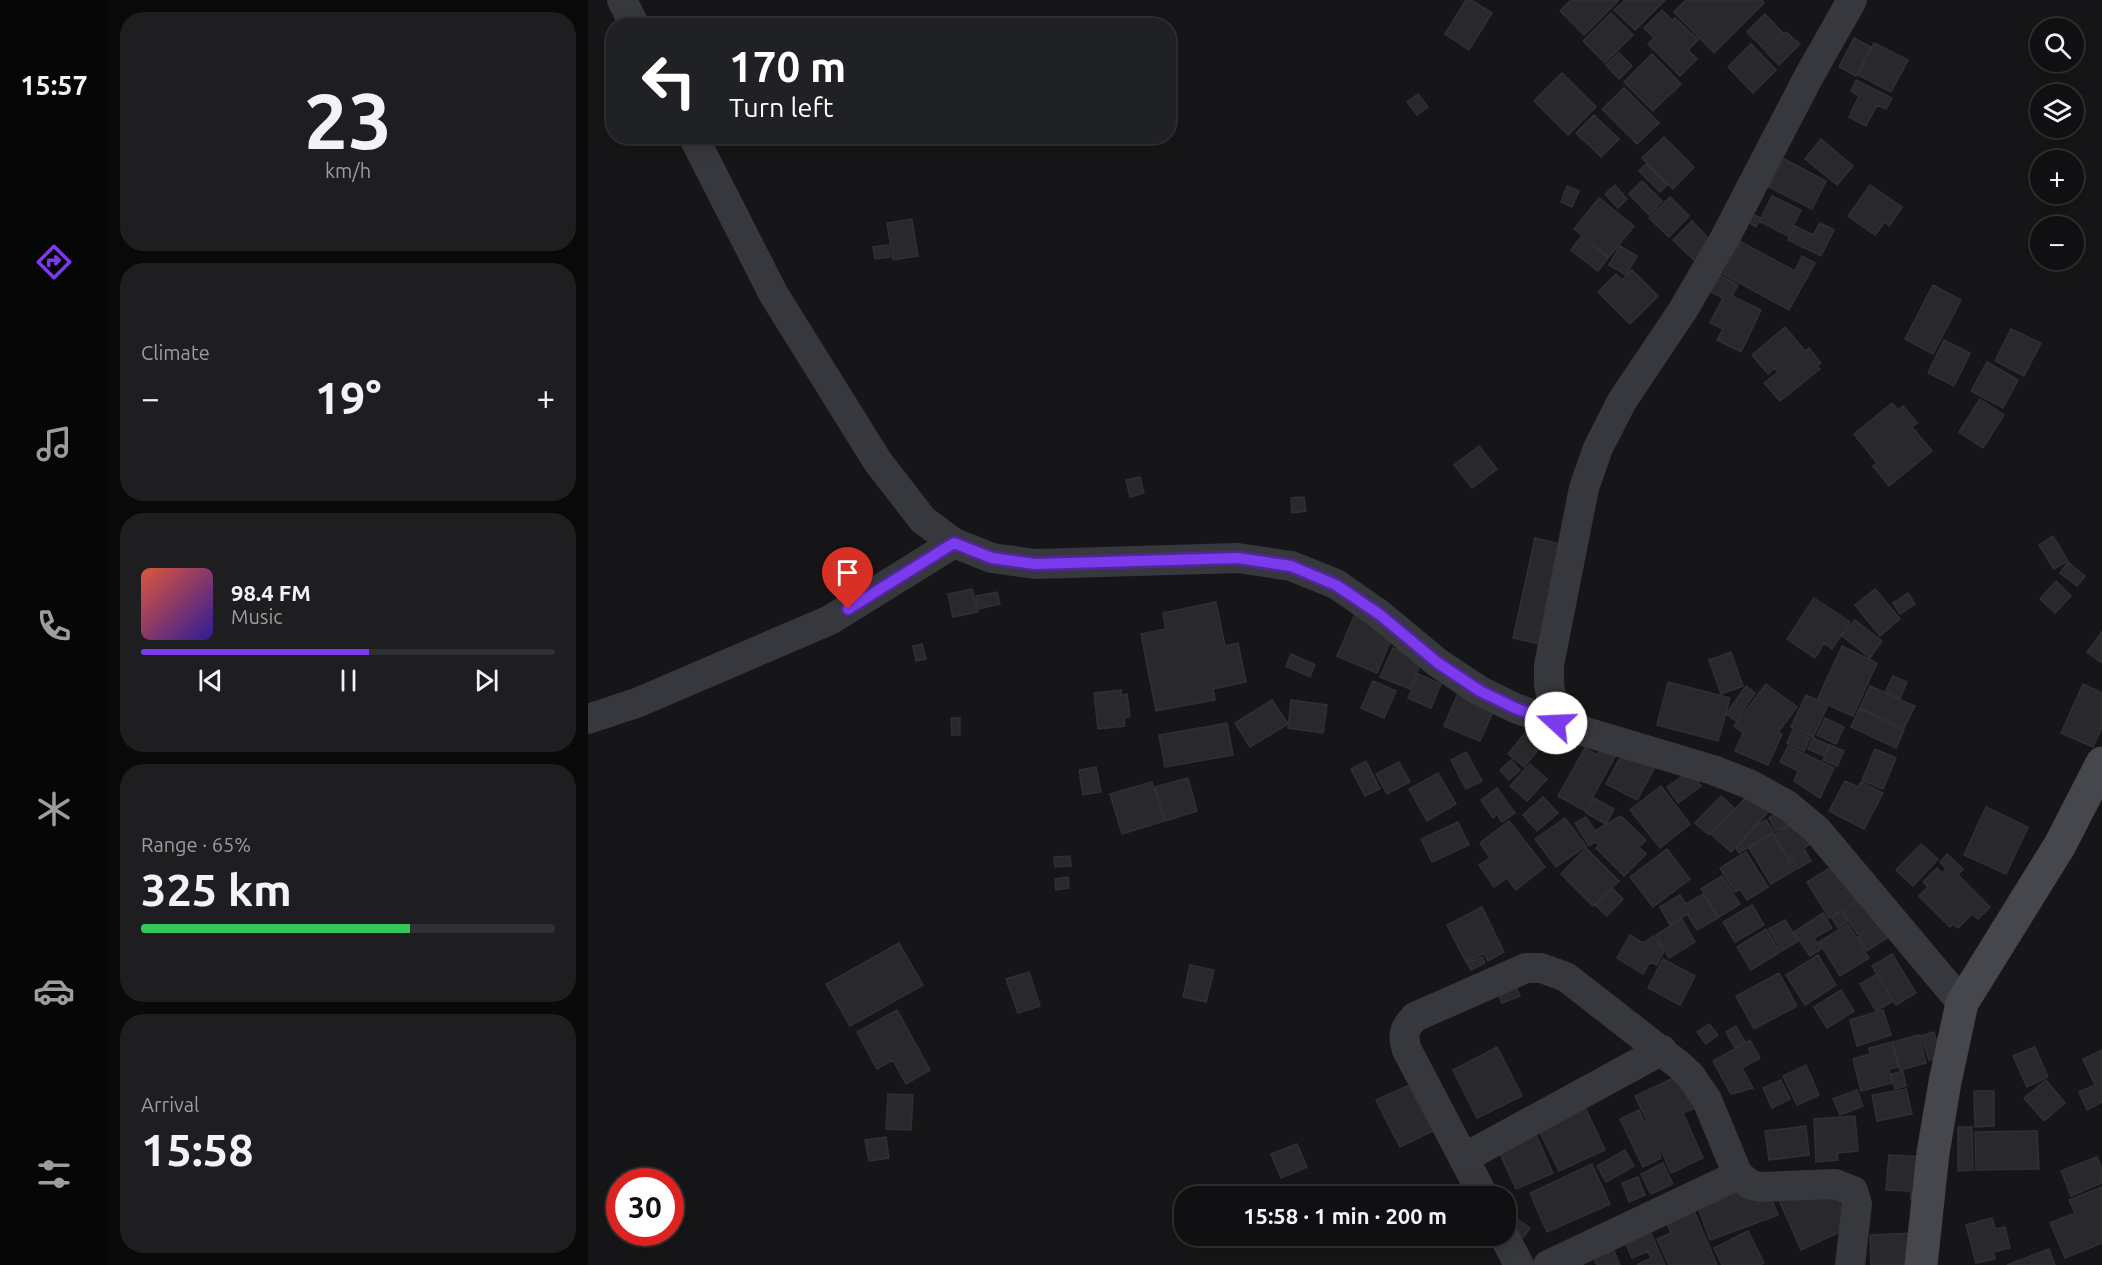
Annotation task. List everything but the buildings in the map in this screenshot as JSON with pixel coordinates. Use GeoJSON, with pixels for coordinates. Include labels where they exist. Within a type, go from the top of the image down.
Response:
{"type":"FeatureCollection","features":[{"type":"Feature","properties":{"kind":"street"},"geometry":{"type":"LineString","coordinates":[[622,0],[631,18]]}},
{"type":"Feature","properties":{"kind":"street"},"geometry":{"type":"LineString","coordinates":[[1556,723],[1549,684],[1549,665],[1584,488],[1598,448],[1622,401],[1683,310],[1725,238],[1809,76],[1852,0]]}},
{"type":"Feature","properties":{"kind":"street"},"geometry":{"type":"LineString","coordinates":[[697,144],[774,295],[878,462],[923,520],[954,543],[992,558],[1035,564],[1238,558],[1291,566],[1336,585],[1379,614],[1438,663],[1480,691],[1515,708],[1556,723],[1713,770],[1749,784],[1787,806],[1817,830],[1962,1003]]}},
{"type":"Feature","properties":{"kind":"street"},"geometry":{"type":"LineString","coordinates":[[588,719],[639,702],[830,620],[954,543]]}},
{"type":"Feature","properties":{"kind":"street"},"geometry":{"type":"LineString","coordinates":[[1921,1265],[1936,1133],[1944,1082],[1962,1003],[2060,845],[2102,763]]}},
{"type":"Feature","properties":{"kind":"street"},"geometry":{"type":"LineString","coordinates":[[1478,1186],[1404,1041],[1403,1034],[1406,1025],[1415,1017],[1526,968],[1541,968],[1554,971],[1578,985],[1679,1065],[1707,1100],[1738,1175],[1751,1185],[1762,1187],[1835,1184],[1848,1187],[1853,1191],[1857,1204],[1846,1264]]}},
{"type":"Feature","properties":{"kind":"street"},"geometry":{"type":"LineString","coordinates":[[1464,1158],[1662,1050]]}},
{"type":"Feature","properties":{"kind":"street"},"geometry":{"type":"LineString","coordinates":[[1548,1265],[1738,1175]]}},
{"type":"Feature","properties":{"kind":"street"},"geometry":{"type":"LineString","coordinates":[[1509,1246],[1519,1265]]}},
{"type":"Feature","properties":{"kind":"route"},"geometry":{"type":"LineString","coordinates":[[848,609],[954,543],[992,558],[1035,564],[1238,558],[1291,566],[1336,585],[1379,614],[1438,663],[1480,691],[1515,708],[1556,723]]}}]}
